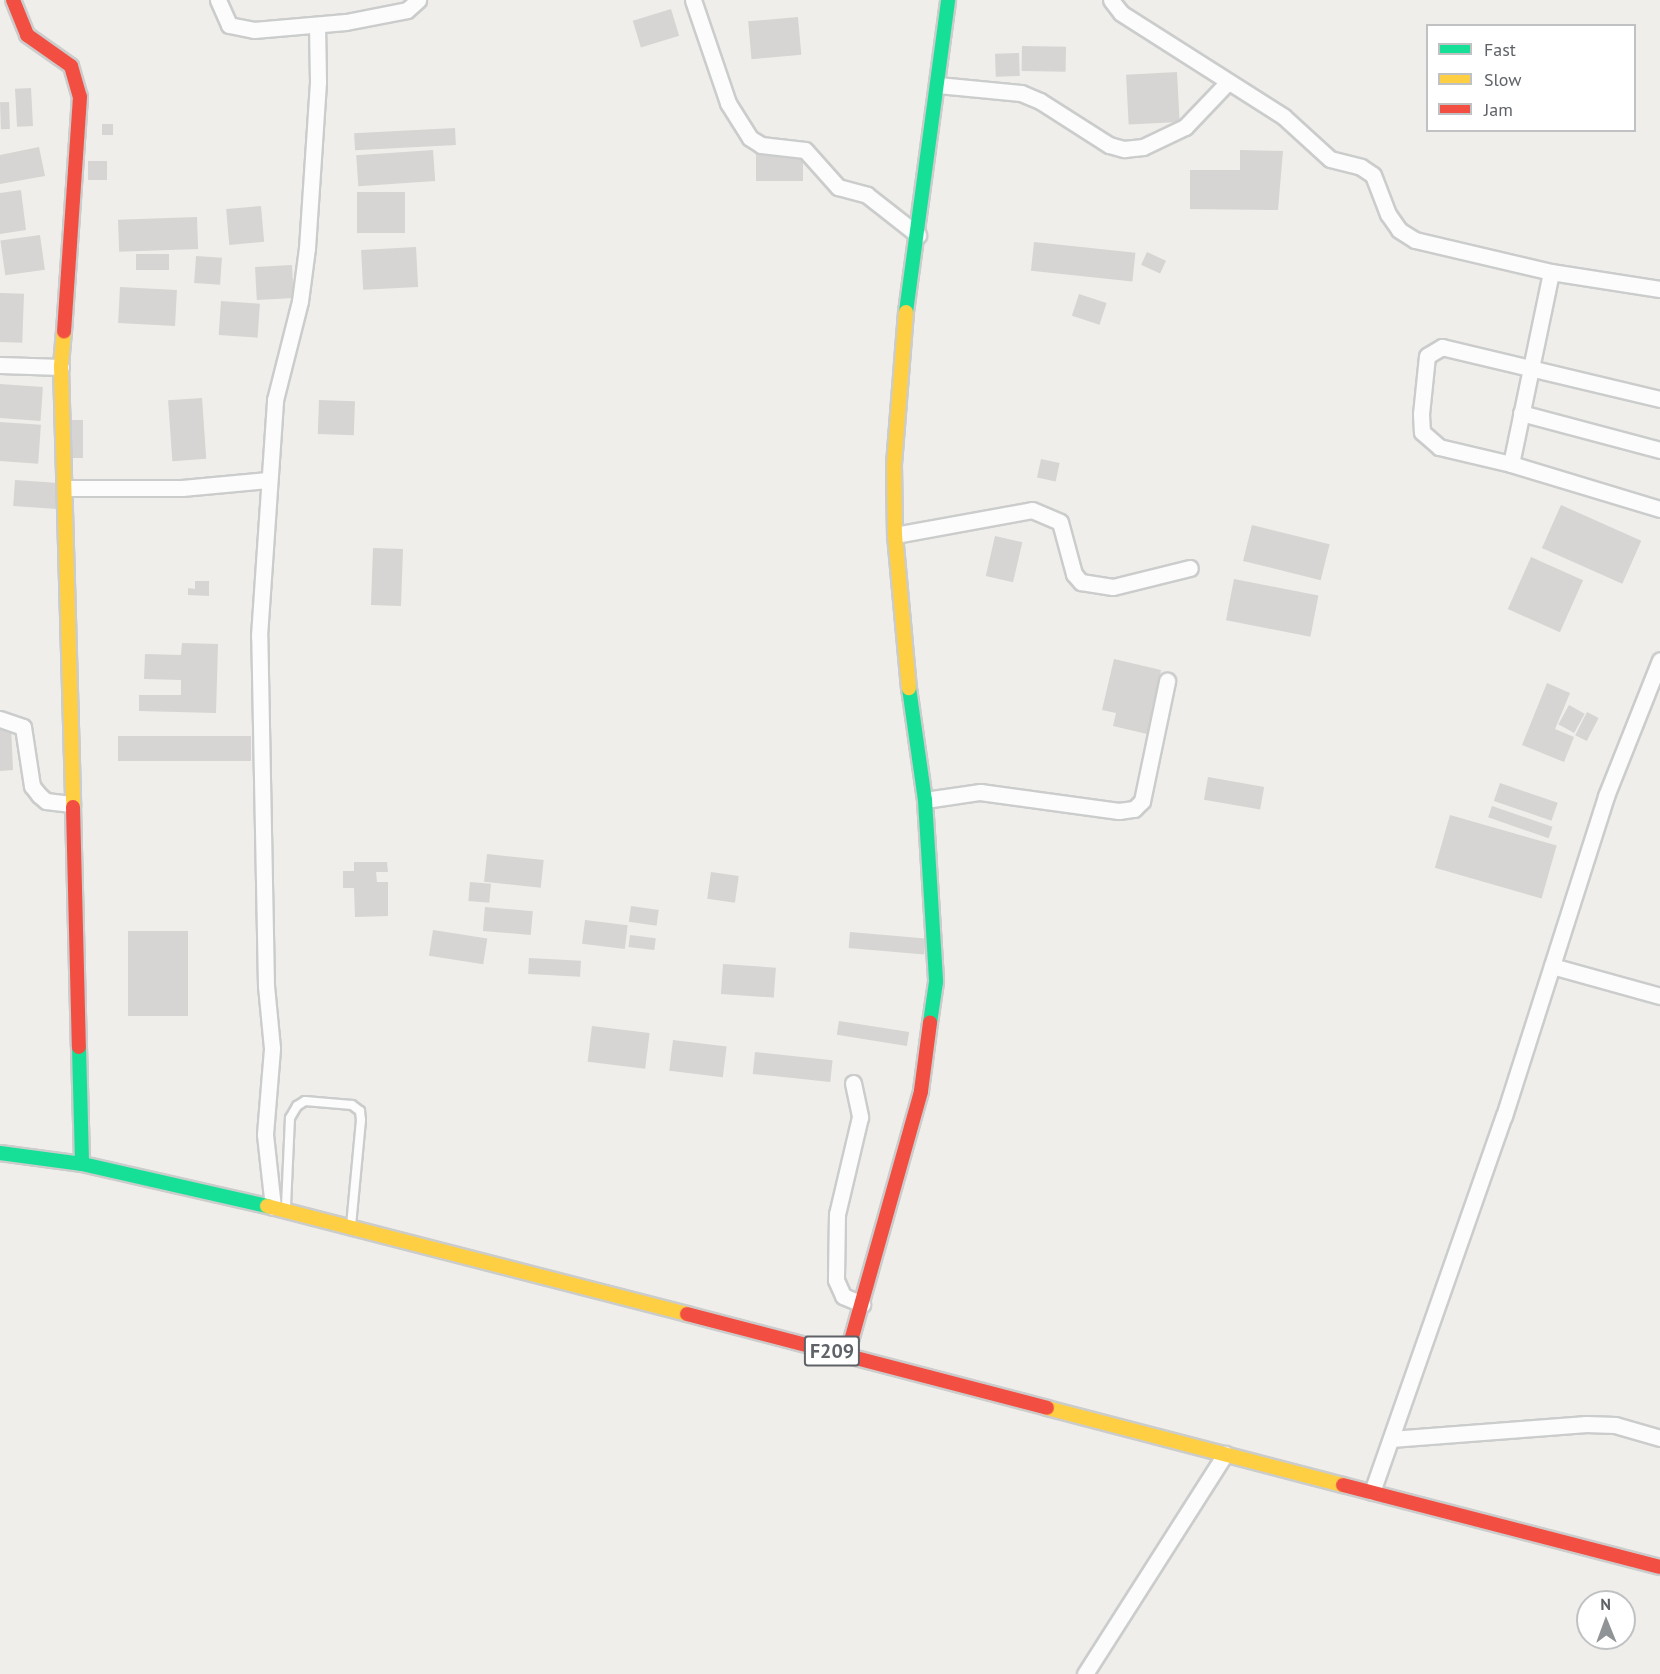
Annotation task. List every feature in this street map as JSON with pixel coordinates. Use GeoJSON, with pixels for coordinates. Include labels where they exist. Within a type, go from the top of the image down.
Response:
{"type":"FeatureCollection","features":[{"type":"Feature","properties":{"kind":"street"},"geometry":{"type":"LineString","coordinates":[[13,0],[27,35],[70,66],[80,97],[61,368],[82,1164]]}},
{"type":"Feature","properties":{"kind":"street"},"geometry":{"type":"LineString","coordinates":[[218,0],[224,18],[238,29],[317,25],[407,10],[418,0]]}},
{"type":"Feature","properties":{"kind":"street"},"geometry":{"type":"LineString","coordinates":[[693,0],[728,103],[750,138],[761,145],[805,150],[838,187],[867,195],[918,235]]}},
{"type":"Feature","properties":{"kind":"street"},"geometry":{"type":"LineString","coordinates":[[847,1354],[921,1091],[936,982],[925,800],[909,690],[896,535],[894,465],[903,335],[948,0]]}},
{"type":"Feature","properties":{"kind":"street"},"geometry":{"type":"LineString","coordinates":[[1111,0],[1121,13],[1284,117],[1330,159],[1362,167],[1373,175],[1399,230],[1416,240],[1551,272],[1660,289]]}},
{"type":"Feature","properties":{"kind":"street"},"geometry":{"type":"LineString","coordinates":[[280,1208],[266,1165],[272,1048],[266,986],[258,683],[268,480],[275,400],[300,301],[307,248],[317,117],[317,25]]}},
{"type":"Feature","properties":{"kind":"street"},"geometry":{"type":"LineString","coordinates":[[938,85],[1021,93],[1040,101],[1108,145],[1124,148],[1143,147],[1185,127],[1228,82]]}},
{"type":"Feature","properties":{"kind":"street"},"geometry":{"type":"LineString","coordinates":[[1510,464],[1551,272]]}},
{"type":"Feature","properties":{"kind":"street"},"geometry":{"type":"LineString","coordinates":[[1660,399],[1531,369],[1457,348],[1442,347],[1427,356],[1422,432],[1439,447],[1510,464],[1660,509]]}},
{"type":"Feature","properties":{"kind":"street"},"geometry":{"type":"LineString","coordinates":[[0,365],[61,368]]}},
{"type":"Feature","properties":{"kind":"street"},"geometry":{"type":"LineString","coordinates":[[1521,413],[1660,450]]}},
{"type":"Feature","properties":{"kind":"street"},"geometry":{"type":"LineString","coordinates":[[65,488],[182,488],[268,480]]}},
{"type":"Feature","properties":{"kind":"street"},"geometry":{"type":"LineString","coordinates":[[896,535],[1032,510],[1060,522],[1081,582],[1113,587],[1190,568]]}},
{"type":"Feature","properties":{"kind":"street"},"geometry":{"type":"LineString","coordinates":[[1372,1492],[1552,966],[1606,796],[1660,660]]}},
{"type":"Feature","properties":{"kind":"street"},"geometry":{"type":"LineString","coordinates":[[925,800],[980,792],[1119,811],[1134,809],[1142,801],[1154,757],[1167,681]]}},
{"type":"Feature","properties":{"kind":"street"},"geometry":{"type":"LineString","coordinates":[[0,719],[23,727],[32,786],[39,795],[46,801],[71,804]]}},
{"type":"Feature","properties":{"kind":"street"},"geometry":{"type":"LineString","coordinates":[[1552,966],[1660,996]]}},
{"type":"Feature","properties":{"kind":"street"},"geometry":{"type":"LineString","coordinates":[[854,1083],[860,1117],[837,1214],[836,1280],[843,1296],[862,1304]]}},
{"type":"Feature","properties":{"kind":"street","name":"F209"},"geometry":{"type":"LineString","coordinates":[[0,1153],[82,1164],[280,1208],[1660,1567]]}},
{"type":"Feature","properties":{"kind":"street"},"geometry":{"type":"LineString","coordinates":[[1391,1439],[1586,1424],[1615,1425],[1660,1438]]}},
{"type":"Feature","properties":{"kind":"street"},"geometry":{"type":"LineString","coordinates":[[1085,1674],[1225,1454]]}},
{"type":"Feature","properties":{"kind":"lane"},"geometry":{"type":"LineString","coordinates":[[280,1208],[290,1118],[297,1106],[305,1101],[352,1105],[360,1111],[361,1120],[351,1226]]}},
{"type":"Feature","properties":{"kind":"building"},"geometry":{"type":"Polygon","coordinates":[[[671,9],[679,36],[641,47],[633,21],[671,9]]]}},
{"type":"Feature","properties":{"kind":"building"},"geometry":{"type":"Polygon","coordinates":[[[798,17],[801,55],[752,59],[748,21],[798,17]]]}},
{"type":"Feature","properties":{"kind":"building"},"geometry":{"type":"Polygon","coordinates":[[[1022,46],[1066,47],[1066,72],[1022,71],[1022,46]]]}},
{"type":"Feature","properties":{"kind":"building"},"geometry":{"type":"Polygon","coordinates":[[[1019,53],[1020,76],[996,77],[995,54],[1019,53]]]}},
{"type":"Feature","properties":{"kind":"building"},"geometry":{"type":"Polygon","coordinates":[[[1177,72],[1180,122],[1129,125],[1126,75],[1177,72]]]}},
{"type":"Feature","properties":{"kind":"building"},"geometry":{"type":"Polygon","coordinates":[[[31,88],[33,126],[17,127],[15,89],[31,88]]]}},
{"type":"Feature","properties":{"kind":"building"},"geometry":{"type":"Polygon","coordinates":[[[0,102],[9,102],[10,129],[1,129],[0,102]]]}},
{"type":"Feature","properties":{"kind":"building"},"geometry":{"type":"Polygon","coordinates":[[[102,124],[113,124],[113,135],[102,135],[102,124]]]}},
{"type":"Feature","properties":{"kind":"building"},"geometry":{"type":"Polygon","coordinates":[[[455,128],[456,145],[355,150],[354,133],[455,128]]]}},
{"type":"Feature","properties":{"kind":"building"},"geometry":{"type":"Polygon","coordinates":[[[39,147],[45,176],[0,184],[0,155],[39,147]]]}},
{"type":"Feature","properties":{"kind":"building"},"geometry":{"type":"Polygon","coordinates":[[[433,150],[435,181],[358,186],[356,155],[433,150]]]}},
{"type":"Feature","properties":{"kind":"building"},"geometry":{"type":"Polygon","coordinates":[[[1240,150],[1283,151],[1278,210],[1190,209],[1190,170],[1240,170],[1240,150]]]}},
{"type":"Feature","properties":{"kind":"building"},"geometry":{"type":"Polygon","coordinates":[[[756,151],[803,151],[803,181],[756,181],[756,151]]]}},
{"type":"Feature","properties":{"kind":"building"},"geometry":{"type":"Polygon","coordinates":[[[88,161],[107,161],[107,180],[88,180],[88,161]]]}},
{"type":"Feature","properties":{"kind":"building"},"geometry":{"type":"Polygon","coordinates":[[[21,190],[26,230],[0,234],[0,193],[21,190]]]}},
{"type":"Feature","properties":{"kind":"building"},"geometry":{"type":"Polygon","coordinates":[[[357,192],[405,192],[405,233],[357,233],[357,192]]]}},
{"type":"Feature","properties":{"kind":"building"},"geometry":{"type":"Polygon","coordinates":[[[261,206],[264,242],[229,245],[226,209],[261,206]]]}},
{"type":"Feature","properties":{"kind":"building"},"geometry":{"type":"Polygon","coordinates":[[[197,217],[198,249],[119,252],[118,220],[197,217]]]}},
{"type":"Feature","properties":{"kind":"building"},"geometry":{"type":"Polygon","coordinates":[[[40,235],[45,270],[5,275],[0,241],[40,235]]]}},
{"type":"Feature","properties":{"kind":"building"},"geometry":{"type":"Polygon","coordinates":[[[1034,242],[1135,253],[1132,282],[1031,271],[1034,242]]]}},
{"type":"Feature","properties":{"kind":"building"},"geometry":{"type":"Polygon","coordinates":[[[416,247],[418,287],[363,290],[361,250],[416,247]]]}},
{"type":"Feature","properties":{"kind":"building"},"geometry":{"type":"Polygon","coordinates":[[[1147,252],[1166,261],[1160,274],[1141,265],[1147,252]]]}},
{"type":"Feature","properties":{"kind":"building"},"geometry":{"type":"Polygon","coordinates":[[[136,254],[169,254],[169,270],[136,270],[136,254]]]}},
{"type":"Feature","properties":{"kind":"building"},"geometry":{"type":"Polygon","coordinates":[[[196,256],[222,258],[220,285],[194,283],[196,256]]]}},
{"type":"Feature","properties":{"kind":"building"},"geometry":{"type":"Polygon","coordinates":[[[292,265],[294,298],[257,300],[255,267],[292,265]]]}},
{"type":"Feature","properties":{"kind":"building"},"geometry":{"type":"Polygon","coordinates":[[[120,287],[177,290],[175,326],[118,323],[120,287]]]}},
{"type":"Feature","properties":{"kind":"building"},"geometry":{"type":"Polygon","coordinates":[[[0,293],[24,294],[22,343],[0,342],[0,293]]]}},
{"type":"Feature","properties":{"kind":"building"},"geometry":{"type":"Polygon","coordinates":[[[1079,294],[1107,303],[1099,325],[1072,316],[1079,294]]]}},
{"type":"Feature","properties":{"kind":"building"},"geometry":{"type":"Polygon","coordinates":[[[221,301],[260,304],[258,338],[219,335],[221,301]]]}},
{"type":"Feature","properties":{"kind":"building"},"geometry":{"type":"Polygon","coordinates":[[[0,384],[43,387],[41,421],[0,418],[0,384]]]}},
{"type":"Feature","properties":{"kind":"building"},"geometry":{"type":"Polygon","coordinates":[[[202,398],[206,459],[172,461],[168,400],[202,398]]]}},
{"type":"Feature","properties":{"kind":"building"},"geometry":{"type":"Polygon","coordinates":[[[319,400],[355,401],[354,435],[318,434],[319,400]]]}},
{"type":"Feature","properties":{"kind":"building"},"geometry":{"type":"Polygon","coordinates":[[[69,420],[83,420],[83,458],[69,458],[69,420]]]}},
{"type":"Feature","properties":{"kind":"building"},"geometry":{"type":"Polygon","coordinates":[[[0,422],[41,425],[38,464],[0,461],[0,422]]]}},
{"type":"Feature","properties":{"kind":"building"},"geometry":{"type":"Polygon","coordinates":[[[1041,459],[1060,463],[1056,482],[1037,478],[1041,459]]]}},
{"type":"Feature","properties":{"kind":"building"},"geometry":{"type":"Polygon","coordinates":[[[15,480],[59,483],[57,509],[13,506],[15,480]]]}},
{"type":"Feature","properties":{"kind":"building"},"geometry":{"type":"Polygon","coordinates":[[[1561,505],[1641,541],[1622,584],[1542,548],[1561,505]]]}},
{"type":"Feature","properties":{"kind":"building"},"geometry":{"type":"Polygon","coordinates":[[[1252,525],[1330,544],[1321,580],[1243,561],[1252,525]]]}},
{"type":"Feature","properties":{"kind":"building"},"geometry":{"type":"Polygon","coordinates":[[[995,536],[1022,542],[1013,582],[986,576],[995,536]]]}},
{"type":"Feature","properties":{"kind":"building"},"geometry":{"type":"Polygon","coordinates":[[[373,548],[403,549],[401,606],[371,605],[373,548]]]}},
{"type":"Feature","properties":{"kind":"building"},"geometry":{"type":"Polygon","coordinates":[[[1531,557],[1583,580],[1560,632],[1508,609],[1531,557]]]}},
{"type":"Feature","properties":{"kind":"building"},"geometry":{"type":"Polygon","coordinates":[[[1234,579],[1318,595],[1310,637],[1226,620],[1234,579]]]}},
{"type":"Feature","properties":{"kind":"building"},"geometry":{"type":"Polygon","coordinates":[[[195,581],[209,581],[209,596],[188,595],[188,588],[195,589],[195,581]]]}},
{"type":"Feature","properties":{"kind":"building"},"geometry":{"type":"Polygon","coordinates":[[[182,643],[218,644],[216,713],[139,711],[139,695],[181,695],[181,680],[144,679],[145,654],[181,655],[182,643]]]}},
{"type":"Feature","properties":{"kind":"building"},"geometry":{"type":"Polygon","coordinates":[[[1114,659],[1161,670],[1147,734],[1113,726],[1116,713],[1102,710],[1114,659]]]}},
{"type":"Feature","properties":{"kind":"building"},"geometry":{"type":"Polygon","coordinates":[[[1547,683],[1570,693],[1555,729],[1574,737],[1564,762],[1522,745],[1547,683]]]}},
{"type":"Feature","properties":{"kind":"building"},"geometry":{"type":"Polygon","coordinates":[[[1569,705],[1585,714],[1574,733],[1558,724],[1569,705]]]}},
{"type":"Feature","properties":{"kind":"building"},"geometry":{"type":"Polygon","coordinates":[[[1587,712],[1599,718],[1587,741],[1575,735],[1587,712]]]}},
{"type":"Feature","properties":{"kind":"building"},"geometry":{"type":"Polygon","coordinates":[[[11,726],[13,770],[0,771],[0,727],[11,726]]]}},
{"type":"Feature","properties":{"kind":"building"},"geometry":{"type":"Polygon","coordinates":[[[118,736],[251,736],[251,761],[118,761],[118,736]]]}},
{"type":"Feature","properties":{"kind":"building"},"geometry":{"type":"Polygon","coordinates":[[[1208,777],[1264,787],[1260,810],[1204,800],[1208,777]]]}},
{"type":"Feature","properties":{"kind":"building"},"geometry":{"type":"Polygon","coordinates":[[[1500,783],[1558,803],[1551,821],[1494,801],[1500,783]]]}},
{"type":"Feature","properties":{"kind":"building"},"geometry":{"type":"Polygon","coordinates":[[[1492,806],[1553,827],[1549,838],[1488,817],[1492,806]]]}},
{"type":"Feature","properties":{"kind":"building"},"geometry":{"type":"Polygon","coordinates":[[[1450,815],[1557,846],[1542,898],[1435,868],[1450,815]]]}},
{"type":"Feature","properties":{"kind":"building"},"geometry":{"type":"Polygon","coordinates":[[[487,854],[544,860],[541,888],[484,882],[487,854]]]}},
{"type":"Feature","properties":{"kind":"building"},"geometry":{"type":"Polygon","coordinates":[[[354,862],[387,862],[388,872],[376,872],[377,882],[388,882],[388,916],[355,917],[354,888],[343,888],[343,871],[354,871],[354,862]]]}},
{"type":"Feature","properties":{"kind":"building"},"geometry":{"type":"Polygon","coordinates":[[[711,872],[739,876],[735,903],[707,899],[711,872]]]}},
{"type":"Feature","properties":{"kind":"building"},"geometry":{"type":"Polygon","coordinates":[[[470,882],[491,884],[489,903],[468,901],[470,882]]]}},
{"type":"Feature","properties":{"kind":"building"},"geometry":{"type":"Polygon","coordinates":[[[631,906],[659,910],[657,926],[629,922],[631,906]]]}},
{"type":"Feature","properties":{"kind":"building"},"geometry":{"type":"Polygon","coordinates":[[[485,907],[533,911],[531,935],[483,931],[485,907]]]}},
{"type":"Feature","properties":{"kind":"building"},"geometry":{"type":"Polygon","coordinates":[[[585,920],[628,925],[625,949],[582,944],[585,920]]]}},
{"type":"Feature","properties":{"kind":"building"},"geometry":{"type":"Polygon","coordinates":[[[433,930],[487,939],[483,964],[429,956],[433,930]]]}},
{"type":"Feature","properties":{"kind":"building"},"geometry":{"type":"Polygon","coordinates":[[[128,931],[188,931],[188,1016],[128,1016],[128,931]]]}},
{"type":"Feature","properties":{"kind":"building"},"geometry":{"type":"Polygon","coordinates":[[[850,932],[926,939],[924,955],[849,948],[850,932]]]}},
{"type":"Feature","properties":{"kind":"building"},"geometry":{"type":"Polygon","coordinates":[[[630,935],[656,938],[654,950],[629,947],[630,935]]]}},
{"type":"Feature","properties":{"kind":"building"},"geometry":{"type":"Polygon","coordinates":[[[529,958],[581,961],[580,977],[528,974],[529,958]]]}},
{"type":"Feature","properties":{"kind":"building"},"geometry":{"type":"Polygon","coordinates":[[[723,964],[776,968],[774,998],[721,994],[723,964]]]}},
{"type":"Feature","properties":{"kind":"building"},"geometry":{"type":"Polygon","coordinates":[[[839,1021],[909,1032],[907,1046],[837,1035],[839,1021]]]}},
{"type":"Feature","properties":{"kind":"building"},"geometry":{"type":"Polygon","coordinates":[[[592,1026],[650,1033],[645,1069],[588,1062],[592,1026]]]}},
{"type":"Feature","properties":{"kind":"building"},"geometry":{"type":"Polygon","coordinates":[[[673,1040],[727,1047],[723,1077],[669,1071],[673,1040]]]}},
{"type":"Feature","properties":{"kind":"building"},"geometry":{"type":"Polygon","coordinates":[[[755,1052],[833,1060],[830,1082],[753,1074],[755,1052]]]}},
{"type":"Feature","properties":{"kind":"traffic: fast"},"geometry":{"type":"LineString","coordinates":[[906,312],[948,0]]}},
{"type":"Feature","properties":{"kind":"traffic: fast"},"geometry":{"type":"LineString","coordinates":[[909,688],[925,800],[936,982],[930,1023]]}},
{"type":"Feature","properties":{"kind":"traffic: fast"},"geometry":{"type":"LineString","coordinates":[[79,1047],[82,1164]]}},
{"type":"Feature","properties":{"kind":"traffic: fast"},"geometry":{"type":"LineString","coordinates":[[0,1153],[82,1164],[267,1206]]}},
{"type":"Feature","properties":{"kind":"traffic: slow"},"geometry":{"type":"LineString","coordinates":[[906,312],[894,465],[895,535],[909,688]]}},
{"type":"Feature","properties":{"kind":"traffic: slow"},"geometry":{"type":"LineString","coordinates":[[64,331],[61,367],[73,807]]}},
{"type":"Feature","properties":{"kind":"traffic: slow"},"geometry":{"type":"LineString","coordinates":[[267,1206],[687,1314]]}},
{"type":"Feature","properties":{"kind":"traffic: slow"},"geometry":{"type":"LineString","coordinates":[[1047,1408],[1343,1485]]}},
{"type":"Feature","properties":{"kind":"traffic: jam"},"geometry":{"type":"LineString","coordinates":[[13,0],[27,35],[71,66],[80,97],[64,331]]}},
{"type":"Feature","properties":{"kind":"traffic: jam"},"geometry":{"type":"LineString","coordinates":[[73,807],[79,1047]]}},
{"type":"Feature","properties":{"kind":"traffic: jam"},"geometry":{"type":"LineString","coordinates":[[847,1355],[921,1091],[930,1023]]}},
{"type":"Feature","properties":{"kind":"traffic: jam"},"geometry":{"type":"LineString","coordinates":[[687,1314],[1047,1408]]}},
{"type":"Feature","properties":{"kind":"traffic: jam"},"geometry":{"type":"LineString","coordinates":[[1343,1485],[1660,1567]]}}]}
